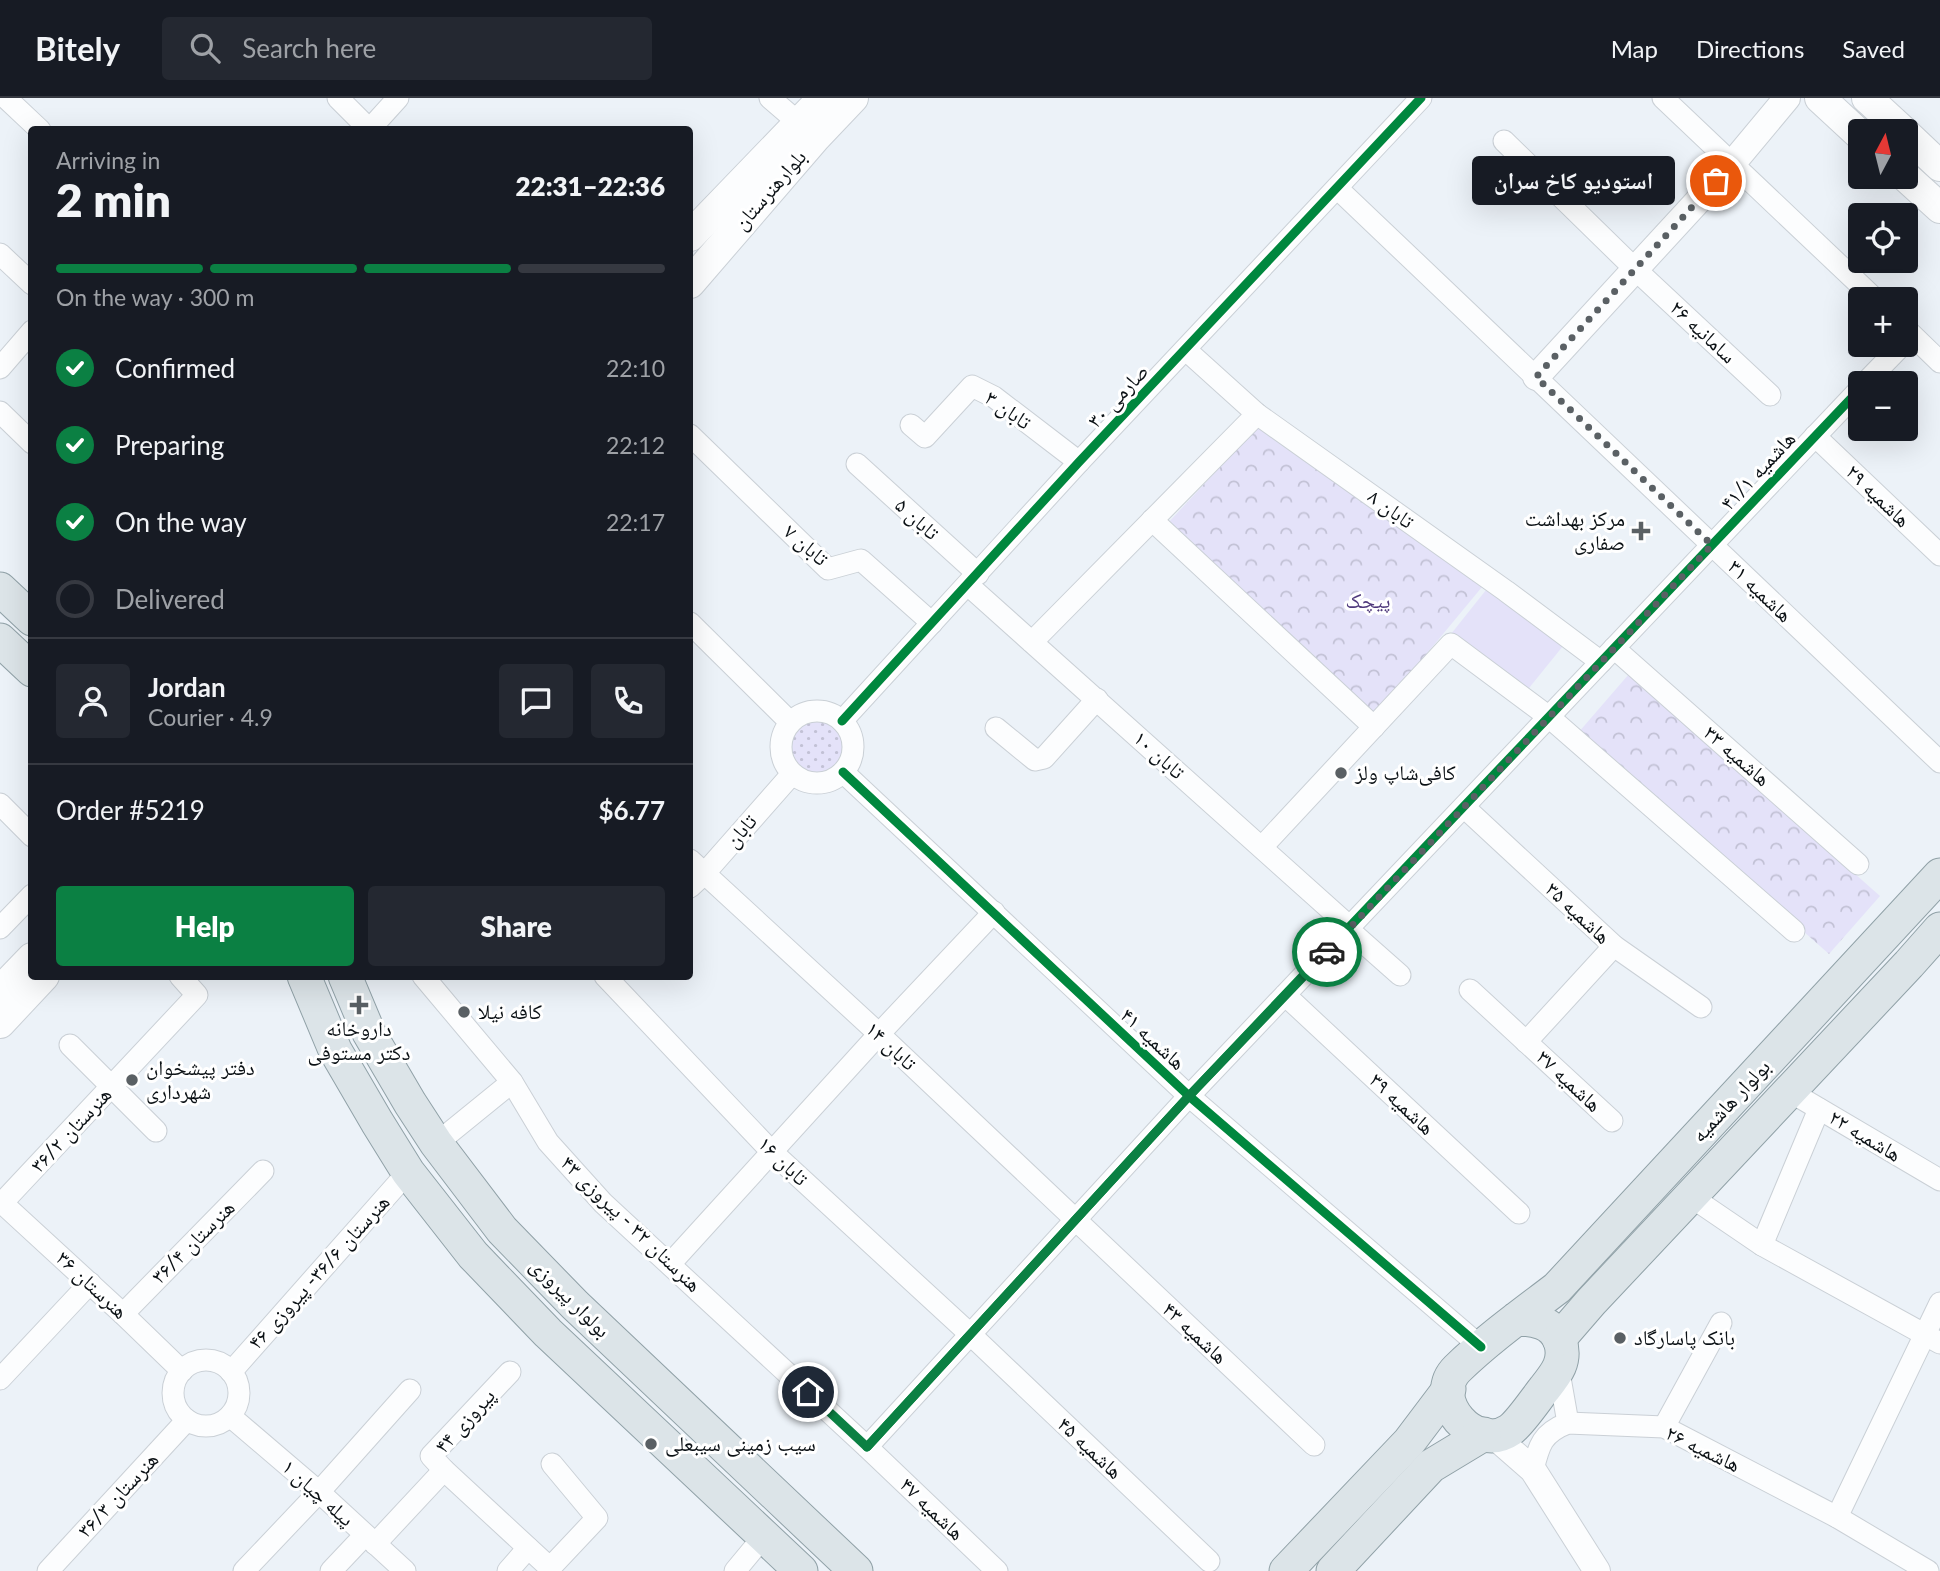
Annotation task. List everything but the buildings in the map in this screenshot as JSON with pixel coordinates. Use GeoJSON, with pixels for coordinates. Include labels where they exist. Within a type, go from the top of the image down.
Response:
{"type":"FeatureCollection","features":[{"type":"Feature","properties":{"kind":"main road","name":"بلوارهنرستان"},"geometry":{"type":"LineString","coordinates":[[693,233],[823,98]]}},
{"type":"Feature","properties":{"kind":"main road","name":"بلوارهنرستان"},"geometry":{"type":"LineString","coordinates":[[693,280],[815,138],[853,98]]}},
{"type":"Feature","properties":{"kind":"main road"},"geometry":{"type":"LineString","coordinates":[[1820,98],[1848,124]]}},
{"type":"Feature","properties":{"kind":"main road"},"geometry":{"type":"LineString","coordinates":[[1867,98],[1889,119]]}},
{"type":"Feature","properties":{"kind":"main road"},"geometry":{"type":"LineString","coordinates":[[1918,146],[1940,166]]}},
{"type":"Feature","properties":{"kind":"main road"},"geometry":{"type":"LineString","coordinates":[[1918,188],[1940,208]]}},
{"type":"Feature","properties":{"kind":"main road"},"geometry":{"type":"LineString","coordinates":[[0,589],[28,615]]}},
{"type":"Feature","properties":{"kind":"main road"},"geometry":{"type":"LineString","coordinates":[[0,640],[28,666]]}},
{"type":"Feature","properties":{"kind":"main road","name":"بولوار هاشمیه"},"geometry":{"type":"LineString","coordinates":[[1516,1319],[1558,1288],[1940,875]]}},
{"type":"Feature","properties":{"kind":"main road"},"geometry":{"type":"LineString","coordinates":[[1882,937],[1929,945]]}},
{"type":"Feature","properties":{"kind":"main road","name":"بولوار هاشمیه"},"geometry":{"type":"LineString","coordinates":[[1559,1339],[1690,1196],[1929,945]]}},
{"type":"Feature","properties":{"kind":"main road"},"geometry":{"type":"LineString","coordinates":[[0,991],[28,962]]}},
{"type":"Feature","properties":{"kind":"main road"},"geometry":{"type":"LineString","coordinates":[[0,1023],[40,980]]}},
{"type":"Feature","properties":{"kind":"main road","name":"بولوار پیروزی"},"geometry":{"type":"LineString","coordinates":[[306,980],[335,1050],[408,1172],[473,1255],[548,1333],[801,1571]]}},
{"type":"Feature","properties":{"kind":"main road","name":"بولوار پیروزی"},"geometry":{"type":"LineString","coordinates":[[347,980],[369,1033],[410,1103],[436,1143],[502,1230],[575,1305],[856,1571]]}},
{"type":"Feature","properties":{"kind":"main road"},"geometry":{"type":"LineString","coordinates":[[1286,1571],[1409,1442],[1448,1389],[1454,1372],[1516,1319],[1533,1319],[1549,1326],[1559,1339],[1563,1356],[1559,1372],[1511,1430],[1488,1435],[1431,1466],[1334,1571]]}},
{"type":"Feature","properties":{"kind":"main road"},"geometry":{"type":"LineString","coordinates":[[1448,1389],[1450,1407],[1460,1422],[1475,1432],[1488,1435]]}},
{"type":"Feature","properties":{"kind":"street"},"geometry":{"type":"LineString","coordinates":[[6,98],[36,126]]}},
{"type":"Feature","properties":{"kind":"street"},"geometry":{"type":"LineString","coordinates":[[338,98],[366,126]]}},
{"type":"Feature","properties":{"kind":"street"},"geometry":{"type":"LineString","coordinates":[[372,126],[398,98]]}},
{"type":"Feature","properties":{"kind":"street"},"geometry":{"type":"LineString","coordinates":[[771,98],[799,123]]}},
{"type":"Feature","properties":{"kind":"street","name":"صارمی ۳۰"},"geometry":{"type":"LineString","coordinates":[[842,721],[1079,462],[1421,98]]}},
{"type":"Feature","properties":{"kind":"street"},"geometry":{"type":"LineString","coordinates":[[1663,98],[1862,287]]}},
{"type":"Feature","properties":{"kind":"street"},"geometry":{"type":"LineString","coordinates":[[1536,377],[1732,164],[1787,98]]}},
{"type":"Feature","properties":{"kind":"street","name":"سامانیه ۲۶"},"geometry":{"type":"LineString","coordinates":[[1504,141],[1770,395]]}},
{"type":"Feature","properties":{"kind":"street","name":"هاشمیه ۳۱"},"geometry":{"type":"LineString","coordinates":[[1337,188],[1940,762]]}},
{"type":"Feature","properties":{"kind":"street"},"geometry":{"type":"LineString","coordinates":[[0,254],[28,280]]}},
{"type":"Feature","properties":{"kind":"street"},"geometry":{"type":"LineString","coordinates":[[0,368],[28,336]]}},
{"type":"Feature","properties":{"kind":"street"},"geometry":{"type":"LineString","coordinates":[[1918,346],[1940,362]]}},
{"type":"Feature","properties":{"kind":"street","name":"تابان ۸"},"geometry":{"type":"LineString","coordinates":[[1185,350],[1258,414],[1506,591],[1608,655]]}},
{"type":"Feature","properties":{"kind":"street"},"geometry":{"type":"LineString","coordinates":[[1876,371],[1888,357]]}},
{"type":"Feature","properties":{"kind":"street","name":"تابان ۳"},"geometry":{"type":"LineString","coordinates":[[911,425],[925,437],[972,387],[995,397],[1079,462]]}},
{"type":"Feature","properties":{"kind":"street","name":"هاشمیه ۴۱/۱"},"geometry":{"type":"LineString","coordinates":[[867,1447],[1189,1096],[1848,402]]}},
{"type":"Feature","properties":{"kind":"street"},"geometry":{"type":"LineString","coordinates":[[0,412],[28,439]]}},
{"type":"Feature","properties":{"kind":"street"},"geometry":{"type":"LineString","coordinates":[[1032,642],[1258,414]]}},
{"type":"Feature","properties":{"kind":"street","name":"هاشمیه ۲۹"},"geometry":{"type":"LineString","coordinates":[[1815,436],[1940,555]]}},
{"type":"Feature","properties":{"kind":"street","name":"تابان ۷"},"geometry":{"type":"LineString","coordinates":[[693,438],[828,569],[861,560],[932,623]]}},
{"type":"Feature","properties":{"kind":"street","name":"تابان ۵"},"geometry":{"type":"LineString","coordinates":[[857,464],[973,580]]}},
{"type":"Feature","properties":{"kind":"street"},"geometry":{"type":"LineString","coordinates":[[1152,520],[1374,727]]}},
{"type":"Feature","properties":{"kind":"street","name":"تابان ۱۰"},"geometry":{"type":"LineString","coordinates":[[973,580],[1032,642],[1400,975]]}},
{"type":"Feature","properties":{"kind":"street"},"geometry":{"type":"LineString","coordinates":[[693,626],[790,722]]}},
{"type":"Feature","properties":{"kind":"street"},"geometry":{"type":"LineString","coordinates":[[1262,848],[1451,644],[1549,717],[1794,931]]}},
{"type":"Feature","properties":{"kind":"street","name":"هاشمیه ۳۳"},"geometry":{"type":"LineString","coordinates":[[1608,655],[1858,864]]}},
{"type":"Feature","properties":{"kind":"street"},"geometry":{"type":"LineString","coordinates":[[996,728],[1038,760],[1044,758],[1097,699]]}},
{"type":"Feature","properties":{"kind":"street"},"geometry":{"type":"LineString","coordinates":[[816,711],[834,715],[842,721],[852,737],[853,746],[849,765],[843,772],[836,778],[818,783],[808,783],[792,774],[785,766],[780,748],[784,730],[790,722],[806,712],[816,711]]}},
{"type":"Feature","properties":{"kind":"street","name":"هاشمیه ۴۱"},"geometry":{"type":"LineString","coordinates":[[843,772],[1189,1096],[1481,1348]]}},
{"type":"Feature","properties":{"kind":"street","name":"تابان"},"geometry":{"type":"LineString","coordinates":[[694,874],[792,774]]}},
{"type":"Feature","properties":{"kind":"street"},"geometry":{"type":"LineString","coordinates":[[0,804],[28,832]]}},
{"type":"Feature","properties":{"kind":"street","name":"هاشمیه ۳۵"},"geometry":{"type":"LineString","coordinates":[[1464,807],[1615,946],[1702,1007]]}},
{"type":"Feature","properties":{"kind":"street","name":"تابان ۱۴"},"geometry":{"type":"LineString","coordinates":[[694,874],[879,1034],[1075,1221]]}},
{"type":"Feature","properties":{"kind":"street"},"geometry":{"type":"LineString","coordinates":[[0,928],[28,899]]}},
{"type":"Feature","properties":{"kind":"street"},"geometry":{"type":"LineString","coordinates":[[670,1264],[771,1151],[994,912]]}},
{"type":"Feature","properties":{"kind":"street"},"geometry":{"type":"LineString","coordinates":[[1526,1042],[1615,946]]}},
{"type":"Feature","properties":{"kind":"street","name":"هنرستان ۳۶/۲"},"geometry":{"type":"LineString","coordinates":[[1,1202],[197,995],[184,980]]}},
{"type":"Feature","properties":{"kind":"street","name":"هنرستان ۳۲ - پیروزی ۴۳"},"geometry":{"type":"LineString","coordinates":[[426,980],[512,1082],[548,1142],[603,1203],[867,1447]]}},
{"type":"Feature","properties":{"kind":"street","name":"تابان ۱۶"},"geometry":{"type":"LineString","coordinates":[[609,980],[771,1151],[971,1335]]}},
{"type":"Feature","properties":{"kind":"street","name":"هاشمیه ۳۷"},"geometry":{"type":"LineString","coordinates":[[1470,990],[1612,1121]]}},
{"type":"Feature","properties":{"kind":"street","name":"هاشمیه ۳۹"},"geometry":{"type":"LineString","coordinates":[[1285,995],[1519,1213]]}},
{"type":"Feature","properties":{"kind":"street"},"geometry":{"type":"LineString","coordinates":[[71,1045],[156,1131]]}},
{"type":"Feature","properties":{"kind":"street"},"geometry":{"type":"LineString","coordinates":[[448,1134],[512,1082]]}},
{"type":"Feature","properties":{"kind":"street","name":"هاشمیه ۲۲"},"geometry":{"type":"LineString","coordinates":[[1789,1091],[1940,1180]]}},
{"type":"Feature","properties":{"kind":"street"},"geometry":{"type":"LineString","coordinates":[[1762,1245],[1819,1109]]}},
{"type":"Feature","properties":{"kind":"street","name":"هنرستان ۳۶/۴"},"geometry":{"type":"LineString","coordinates":[[123,1314],[264,1171]]}},
{"type":"Feature","properties":{"kind":"street","name":"هنرستان ۳۶/۶- پیروزی ۴۶"},"geometry":{"type":"LineString","coordinates":[[231,1372],[408,1172]]}},
{"type":"Feature","properties":{"kind":"street"},"geometry":{"type":"LineString","coordinates":[[1690,1196],[1762,1245],[1932,1339]]}},
{"type":"Feature","properties":{"kind":"street","name":"هنرستان ۳۶"},"geometry":{"type":"LineString","coordinates":[[1,1202],[182,1371]]}},
{"type":"Feature","properties":{"kind":"street","name":"هاشمیه ۴۳"},"geometry":{"type":"LineString","coordinates":[[1075,1221],[1314,1445]]}},
{"type":"Feature","properties":{"kind":"street"},"geometry":{"type":"LineString","coordinates":[[0,1379],[90,1283]]}},
{"type":"Feature","properties":{"kind":"street"},"geometry":{"type":"LineString","coordinates":[[1837,1517],[1932,1339],[1940,1303]]}},
{"type":"Feature","properties":{"kind":"street"},"geometry":{"type":"LineString","coordinates":[[1664,1427],[1721,1323]]}},
{"type":"Feature","properties":{"kind":"street","name":"هاشمیه ۴۵"},"geometry":{"type":"LineString","coordinates":[[971,1335],[1209,1560]]}},
{"type":"Feature","properties":{"kind":"street"},"geometry":{"type":"LineString","coordinates":[[212,1361],[231,1372],[239,1389],[239,1399],[230,1416],[223,1422],[205,1426],[187,1420],[179,1412],[173,1391],[182,1371],[190,1364],[212,1361]]}},
{"type":"Feature","properties":{"kind":"street","name":"پیروزی ۴۴"},"geometry":{"type":"LineString","coordinates":[[444,1470],[431,1456],[510,1372]]}},
{"type":"Feature","properties":{"kind":"street"},"geometry":{"type":"LineString","coordinates":[[1534,1471],[1539,1445],[1554,1429],[1568,1423],[1559,1372]]}},
{"type":"Feature","properties":{"kind":"street"},"geometry":{"type":"LineString","coordinates":[[244,1571],[410,1390]]}},
{"type":"Feature","properties":{"kind":"street","name":"پیله چیان ۱"},"geometry":{"type":"LineString","coordinates":[[230,1416],[405,1571]]}},
{"type":"Feature","properties":{"kind":"street","name":"هنرستان ۳۶/۳"},"geometry":{"type":"LineString","coordinates":[[48,1571],[187,1420]]}},
{"type":"Feature","properties":{"kind":"street","name":"هاشمیه ۲۶"},"geometry":{"type":"LineString","coordinates":[[1568,1423],[1664,1427],[1837,1517],[1926,1570]]}},
{"type":"Feature","properties":{"kind":"street"},"geometry":{"type":"LineString","coordinates":[[1488,1435],[1534,1471],[1597,1571]]}},
{"type":"Feature","properties":{"kind":"street","name":"هاشمیه ۴۷"},"geometry":{"type":"LineString","coordinates":[[867,1447],[997,1571]]}},
{"type":"Feature","properties":{"kind":"street"},"geometry":{"type":"LineString","coordinates":[[331,1571],[370,1539],[444,1470],[550,1568],[597,1518],[552,1464]]}},
{"type":"Feature","properties":{"kind":"street"},"geometry":{"type":"LineString","coordinates":[[735,1571],[764,1536]]}},
{"type":"Feature","properties":{"kind":"street"},"geometry":{"type":"LineString","coordinates":[[508,1571],[528,1548]]}},
{"type":"Feature","properties":{"kind":"green space","name":"پیچک"},"geometry":{"type":"Polygon","coordinates":[[[1259,425],[1482,587],[1375,716],[1168,523],[1259,425]]]}},
{"type":"Feature","properties":{"kind":"green space"},"geometry":{"type":"Polygon","coordinates":[[[1486,590],[1563,646],[1525,693],[1451,634],[1486,590]]]}},
{"type":"Feature","properties":{"kind":"green space"},"geometry":{"type":"Polygon","coordinates":[[[1629,674],[1880,896],[1829,954],[1578,733],[1629,674]]]}},
{"type":"Feature","properties":{"kind":"green space"},"geometry":{"type":"Polygon","coordinates":[[[817,721],[827,723],[835,729],[841,737],[841,757],[835,765],[827,771],[817,773],[807,771],[799,765],[793,757],[791,747],[793,737],[799,729],[807,723],[817,721]]]}},
{"type":"Feature","properties":{"kind":"cycle path"},"geometry":{"type":"LineString","coordinates":[[842,721],[1079,462],[1421,98]]}},
{"type":"Feature","properties":{"kind":"cycle path"},"geometry":{"type":"LineString","coordinates":[[867,1447],[1189,1096],[1848,402]]}},
{"type":"Feature","properties":{"kind":"cycle path"},"geometry":{"type":"LineString","coordinates":[[843,772],[1189,1096],[1481,1347]]}},
{"type":"Feature","properties":{"kind":"way so far"},"geometry":{"type":"LineString","coordinates":[[1327,952],[1712,545],[1536,377],[1716,181]]}},
{"type":"Feature","properties":{"kind":"place","name":"استودیو کاخ سران"},"geometry":{"type":"Point","coordinates":[1716,181]}},
{"type":"Feature","properties":{"kind":"place","name":"مرکز بهداشت صفاری"},"geometry":{"type":"Point","coordinates":[1641,531]}},
{"type":"Feature","properties":{"kind":"place","name":"کافی‌شاپ ولز"},"geometry":{"type":"Point","coordinates":[1341,773]}},
{"type":"Feature","properties":{"kind":"place","name":"داروخانه دکتر مستوفی"},"geometry":{"type":"Point","coordinates":[359,1005]}},
{"type":"Feature","properties":{"kind":"place","name":"کافه نیلا"},"geometry":{"type":"Point","coordinates":[464,1012]}},
{"type":"Feature","properties":{"kind":"place","name":"دفتر پیشخوان شهرداری"},"geometry":{"type":"Point","coordinates":[132,1080]}},
{"type":"Feature","properties":{"kind":"place","name":"بانک پاسارگاد"},"geometry":{"type":"Point","coordinates":[1620,1338]}},
{"type":"Feature","properties":{"kind":"place","name":"سیب زمینی سیبعلی"},"geometry":{"type":"Point","coordinates":[651,1444]}},
{"type":"Feature","properties":{"kind":"route"},"geometry":{"type":"LineString","coordinates":[[808,1392],[867,1447],[1189,1096],[1327,952]]}}]}
